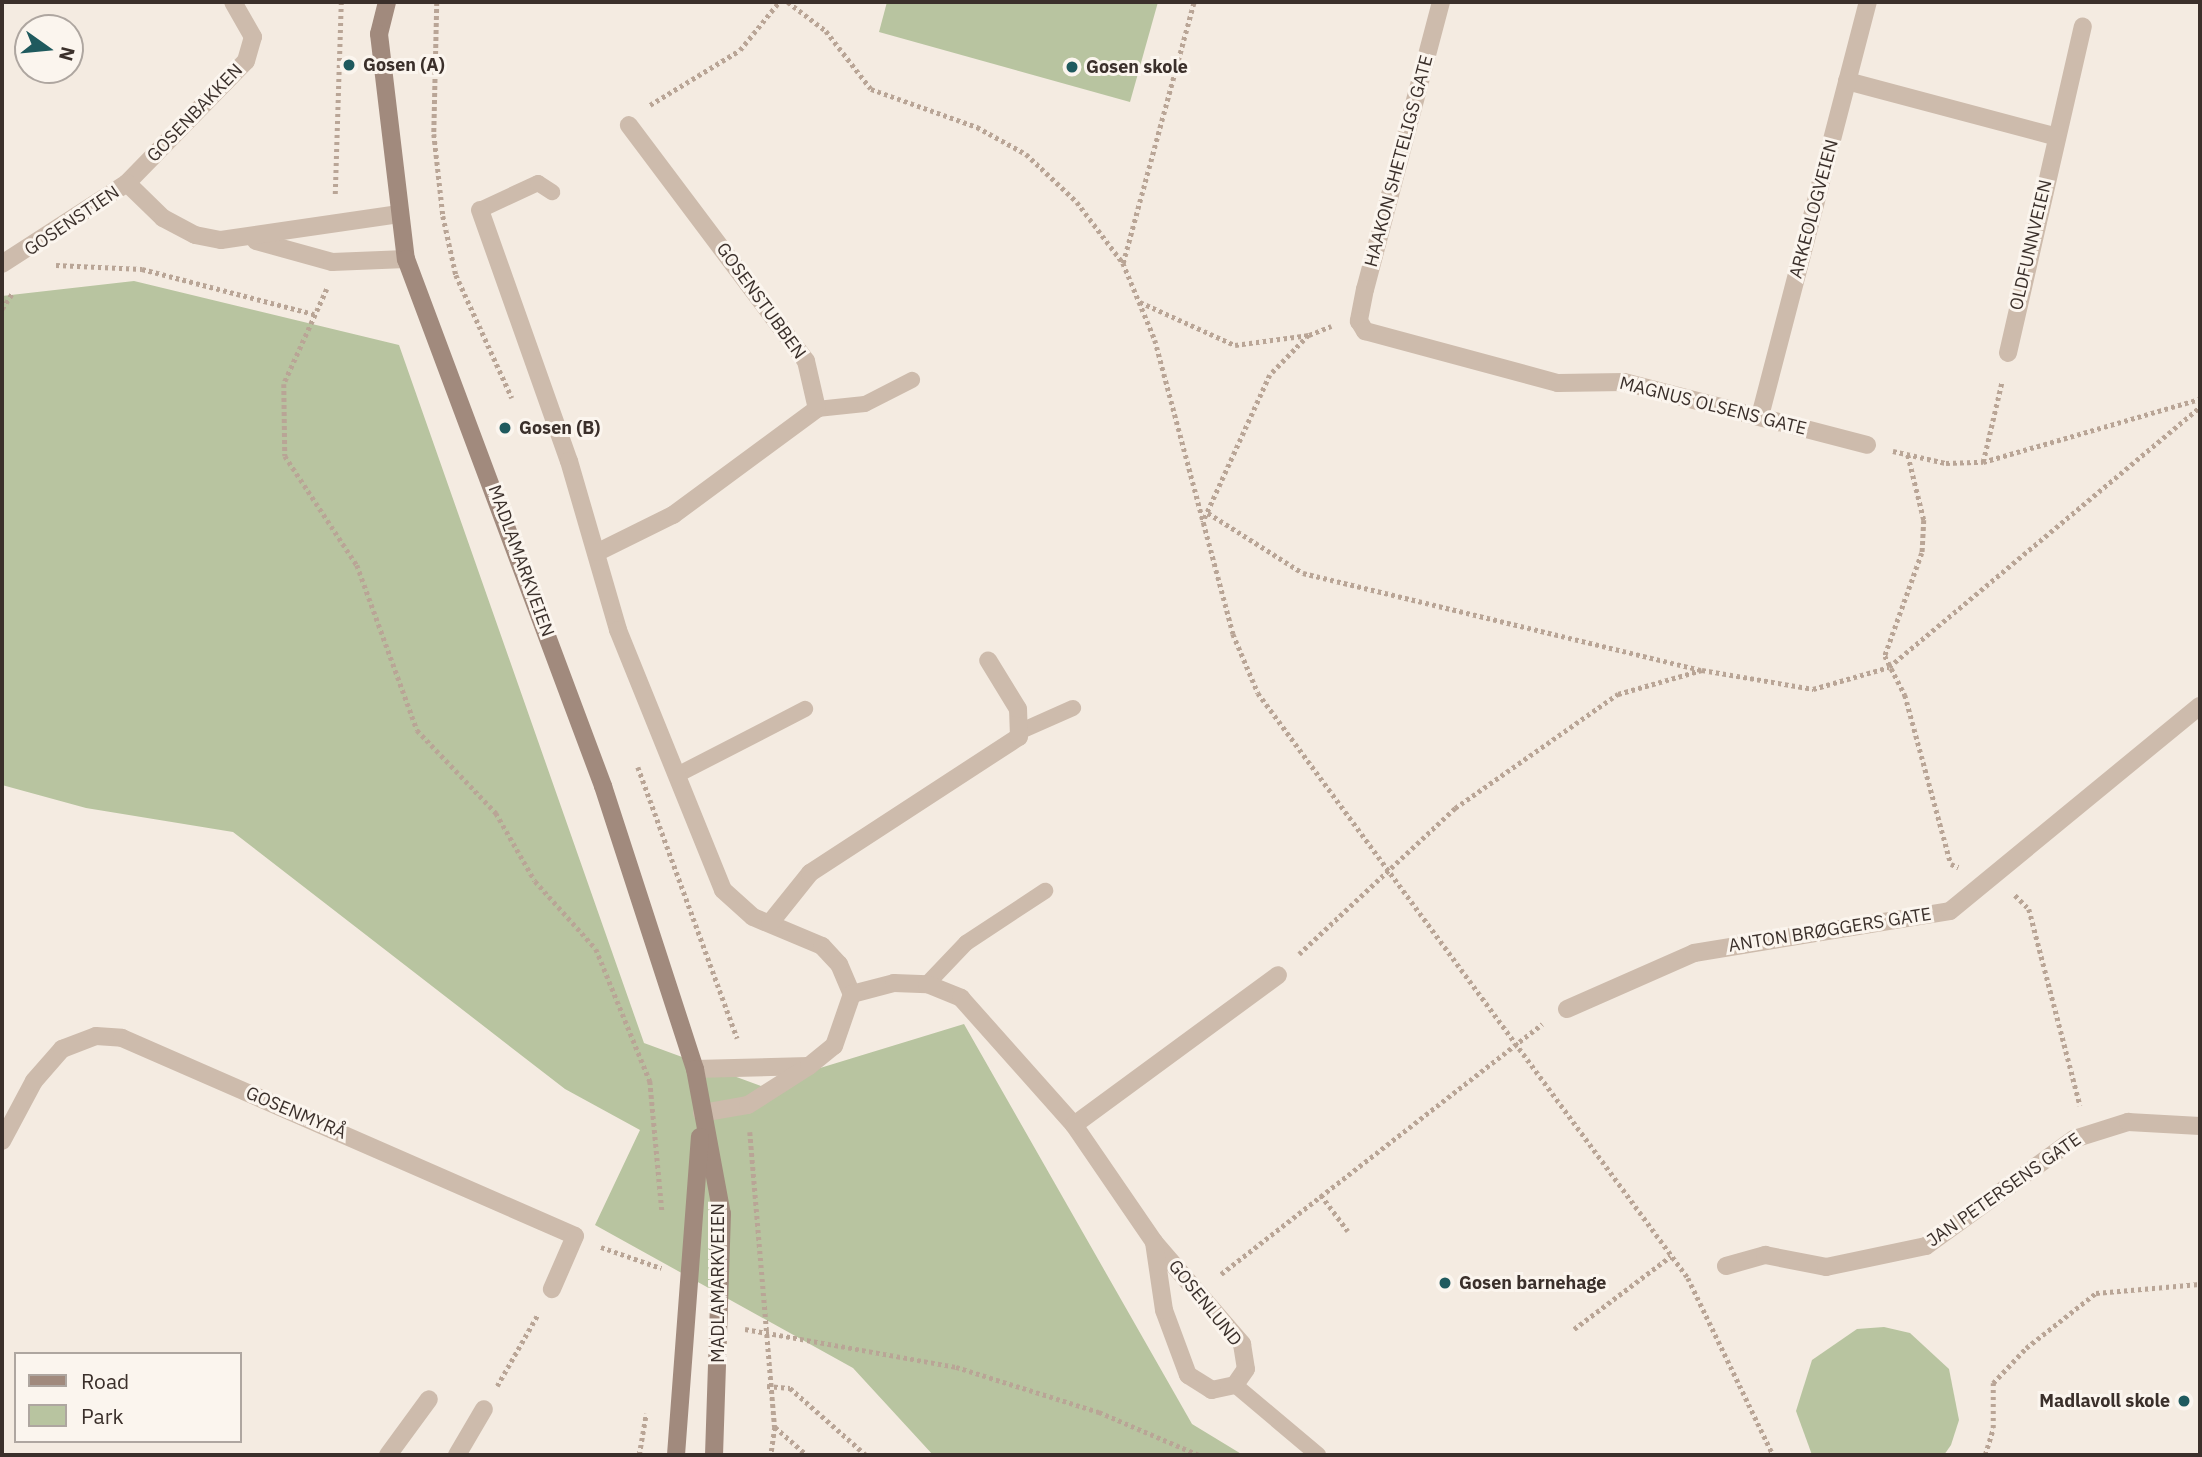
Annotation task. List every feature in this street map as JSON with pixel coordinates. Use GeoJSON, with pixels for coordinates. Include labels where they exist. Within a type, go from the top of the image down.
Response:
{"type":"FeatureCollection","features":[{"type":"Feature","properties":{"kind":"main road","name":"MADLAMARKVEIEN"},"geometry":{"type":"LineString","coordinates":[[387,2],[379,34],[406,259],[598,773],[695,1069],[722,1214],[714,1455]]}},
{"type":"Feature","properties":{"kind":"main road","name":"MADLAMARKVEIEN"},"geometry":{"type":"LineString","coordinates":[[676,1455],[702,1113]]}},
{"type":"Feature","properties":{"kind":"street","name":"GOSENBAKKEN"},"geometry":{"type":"LineString","coordinates":[[127,183],[246,61],[253,37],[233,2]]}},
{"type":"Feature","properties":{"kind":"street","name":"HAAKON SHETELIGS GATE"},"geometry":{"type":"LineString","coordinates":[[1359,321],[1441,2]]}},
{"type":"Feature","properties":{"kind":"street","name":"ARKEOLOGVEIEN"},"geometry":{"type":"LineString","coordinates":[[1760,416],[1868,2]]}},
{"type":"Feature","properties":{"kind":"street","name":"OLDFUNNVEIEN"},"geometry":{"type":"LineString","coordinates":[[2008,353],[2054,136],[2083,26]]}},
{"type":"Feature","properties":{"kind":"street"},"geometry":{"type":"LineString","coordinates":[[1847,81],[2054,136]]}},
{"type":"Feature","properties":{"kind":"street","name":"GOSENSTUBBEN"},"geometry":{"type":"LineString","coordinates":[[629,125],[806,361],[817,409]]}},
{"type":"Feature","properties":{"kind":"street","name":"GOSENSTIEN"},"geometry":{"type":"LineString","coordinates":[[2,264],[127,183],[163,218],[194,235],[249,239],[332,262],[406,259]]}},
{"type":"Feature","properties":{"kind":"street"},"geometry":{"type":"LineString","coordinates":[[480,210],[598,552],[618,630],[679,774],[723,890],[735,907],[822,947],[839,964],[852,994],[834,1046],[809,1066],[748,1105],[702,1113]]}},
{"type":"Feature","properties":{"kind":"street","name":"GOSENSTIEN"},"geometry":{"type":"LineString","coordinates":[[249,239],[399,214]]}},
{"type":"Feature","properties":{"kind":"street","name":"MAGNUS OLSENS GATE"},"geometry":{"type":"LineString","coordinates":[[1359,321],[1365,331],[1558,383],[1624,382],[1867,445]]}},
{"type":"Feature","properties":{"kind":"street"},"geometry":{"type":"LineString","coordinates":[[598,552],[673,514],[817,409]]}},
{"type":"Feature","properties":{"kind":"street"},"geometry":{"type":"LineString","coordinates":[[770,923],[810,873],[929,800],[1021,731],[1018,709],[988,660]]}},
{"type":"Feature","properties":{"kind":"street","name":"ANTON BRØGGERS GATE"},"geometry":{"type":"LineString","coordinates":[[1567,1009],[1694,953],[1950,911],[2200,706]]}},
{"type":"Feature","properties":{"kind":"street"},"geometry":{"type":"LineString","coordinates":[[1074,1125],[1278,975]]}},
{"type":"Feature","properties":{"kind":"street","name":"GOSENLUND"},"geometry":{"type":"LineString","coordinates":[[852,994],[894,982],[927,984],[968,1005],[1074,1125],[1154,1242],[1200,1290],[1242,1344],[1246,1368],[1235,1385],[1212,1391],[1188,1375],[1164,1310],[1154,1242]]}},
{"type":"Feature","properties":{"kind":"street","name":"GOSENMYRÅ"},"geometry":{"type":"LineString","coordinates":[[2,1141],[34,1081],[62,1049],[96,1036],[122,1038],[575,1236]]}},
{"type":"Feature","properties":{"kind":"street"},"geometry":{"type":"LineString","coordinates":[[695,1069],[809,1066]]}},
{"type":"Feature","properties":{"kind":"street","name":"JAN PETERSENS GATE"},"geometry":{"type":"LineString","coordinates":[[1726,1266],[1765,1255],[1826,1267],[1926,1246],[2087,1133],[2128,1122],[2200,1126]]}},
{"type":"Feature","properties":{"kind":"street"},"geometry":{"type":"LineString","coordinates":[[552,1289],[575,1236]]}},
{"type":"Feature","properties":{"kind":"street"},"geometry":{"type":"LineString","coordinates":[[388,1455],[429,1399]]}},
{"type":"Feature","properties":{"kind":"street"},"geometry":{"type":"LineString","coordinates":[[457,1455],[484,1409]]}},
{"type":"Feature","properties":{"kind":"lane"},"geometry":{"type":"LineString","coordinates":[[480,210],[538,183],[552,192]]}},
{"type":"Feature","properties":{"kind":"lane"},"geometry":{"type":"LineString","coordinates":[[817,409],[865,404],[912,380]]}},
{"type":"Feature","properties":{"kind":"lane"},"geometry":{"type":"LineString","coordinates":[[1021,731],[1073,708]]}},
{"type":"Feature","properties":{"kind":"lane"},"geometry":{"type":"LineString","coordinates":[[679,774],[805,709]]}},
{"type":"Feature","properties":{"kind":"lane"},"geometry":{"type":"LineString","coordinates":[[927,984],[957,950],[1045,891]]}},
{"type":"Feature","properties":{"kind":"lane"},"geometry":{"type":"LineString","coordinates":[[1235,1385],[1318,1455]]}},
{"type":"Feature","properties":{"kind":"path"},"geometry":{"type":"LineString","coordinates":[[334,202],[341,2]]}},
{"type":"Feature","properties":{"kind":"path"},"geometry":{"type":"LineString","coordinates":[[436,176],[437,2]]}},
{"type":"Feature","properties":{"kind":"path"},"geometry":{"type":"LineString","coordinates":[[629,125],[630,117],[740,50],[779,2]]}},
{"type":"Feature","properties":{"kind":"path"},"geometry":{"type":"LineString","coordinates":[[788,2],[826,31],[871,89],[977,127],[1026,154],[1077,202],[1123,263],[1140,301],[1233,634],[1258,693],[1671,1256],[1711,1321],[1773,1455]]}},
{"type":"Feature","properties":{"kind":"path"},"geometry":{"type":"LineString","coordinates":[[1123,263],[1194,2]]}},
{"type":"Feature","properties":{"kind":"path"},"geometry":{"type":"LineString","coordinates":[[44,263],[142,269],[314,314]]}},
{"type":"Feature","properties":{"kind":"path"},"geometry":{"type":"LineString","coordinates":[[330,278],[284,384],[285,456],[357,565],[417,730],[496,813],[535,881],[596,949],[650,1081],[662,1215]]}},
{"type":"Feature","properties":{"kind":"path"},"geometry":{"type":"LineString","coordinates":[[1140,301],[1235,345],[1309,335],[1270,375],[1203,523]]}},
{"type":"Feature","properties":{"kind":"path"},"geometry":{"type":"LineString","coordinates":[[1983,462],[2008,353]]}},
{"type":"Feature","properties":{"kind":"path"},"geometry":{"type":"LineString","coordinates":[[1867,445],[1908,455],[1983,462],[2200,399]]}},
{"type":"Feature","properties":{"kind":"path"},"geometry":{"type":"LineString","coordinates":[[1208,513],[1303,573],[1702,670],[1812,689],[1889,667],[2200,407]]}},
{"type":"Feature","properties":{"kind":"path"},"geometry":{"type":"LineString","coordinates":[[1908,455],[1924,520],[1922,553],[1885,656],[1905,695],[1951,864],[1990,878],[2029,909],[2087,1133]]}},
{"type":"Feature","properties":{"kind":"path"},"geometry":{"type":"LineString","coordinates":[[1278,975],[1455,808],[1586,711],[1661,678],[1702,670]]}},
{"type":"Feature","properties":{"kind":"path"},"geometry":{"type":"LineString","coordinates":[[1200,1290],[1513,1044],[1567,1009]]}},
{"type":"Feature","properties":{"kind":"path"},"geometry":{"type":"LineString","coordinates":[[749,1122],[766,1328],[767,1385],[775,1427],[771,1455]]}},
{"type":"Feature","properties":{"kind":"path"},"geometry":{"type":"LineString","coordinates":[[1321,1195],[1348,1231]]}},
{"type":"Feature","properties":{"kind":"path"},"geometry":{"type":"LineString","coordinates":[[575,1236],[647,1267],[661,1268],[661,1255]]}},
{"type":"Feature","properties":{"kind":"path"},"geometry":{"type":"LineString","coordinates":[[1574,1329],[1671,1256]]}},
{"type":"Feature","properties":{"kind":"path"},"geometry":{"type":"LineString","coordinates":[[1985,1455],[1993,1428],[1993,1383],[2026,1348],[2096,1293],[2200,1284]]}},
{"type":"Feature","properties":{"kind":"path"},"geometry":{"type":"LineString","coordinates":[[484,1409],[552,1289]]}},
{"type":"Feature","properties":{"kind":"path"},"geometry":{"type":"LineString","coordinates":[[736,1329],[766,1328]]}},
{"type":"Feature","properties":{"kind":"path"},"geometry":{"type":"LineString","coordinates":[[766,1328],[772,1336],[794,1334],[956,1367],[1099,1412],[1199,1455]]}},
{"type":"Feature","properties":{"kind":"path"},"geometry":{"type":"LineString","coordinates":[[767,1385],[790,1388],[866,1455]]}},
{"type":"Feature","properties":{"kind":"path"},"geometry":{"type":"LineString","coordinates":[[775,1427],[807,1455]]}},
{"type":"Feature","properties":{"kind":"green space","name":"Gosen skole"},"geometry":{"type":"Polygon","coordinates":[[[887,2],[1158,2],[1130,102],[879,32],[887,2]]]}},
{"type":"Feature","properties":{"kind":"green space"},"geometry":{"type":"Polygon","coordinates":[[[134,281],[399,345],[644,1043],[761,1086],[964,1024],[1192,1424],[1243,1455],[933,1455],[853,1368],[595,1225],[640,1130],[565,1089],[233,832],[86,808],[2,785],[2,296],[134,281]]]}},
{"type":"Feature","properties":{"kind":"green space"},"geometry":{"type":"Polygon","coordinates":[[[1884,1327],[1910,1333],[1949,1369],[1959,1420],[1951,1445],[1944,1455],[1812,1455],[1796,1411],[1812,1360],[1857,1329],[1884,1327]]]}},
{"type":"Feature","properties":{"kind":"place","name":"Gosen (A)"},"geometry":{"type":"Point","coordinates":[349,65]}},
{"type":"Feature","properties":{"kind":"place","name":"Gosen skole"},"geometry":{"type":"Point","coordinates":[1072,67]}},
{"type":"Feature","properties":{"kind":"place","name":"Gosen (B)"},"geometry":{"type":"Point","coordinates":[505,428]}},
{"type":"Feature","properties":{"kind":"place","name":"Gosen barnehage"},"geometry":{"type":"Point","coordinates":[1445,1283]}},
{"type":"Feature","properties":{"kind":"place","name":"Madlavoll skole"},"geometry":{"type":"Point","coordinates":[2184,1401]}}]}
